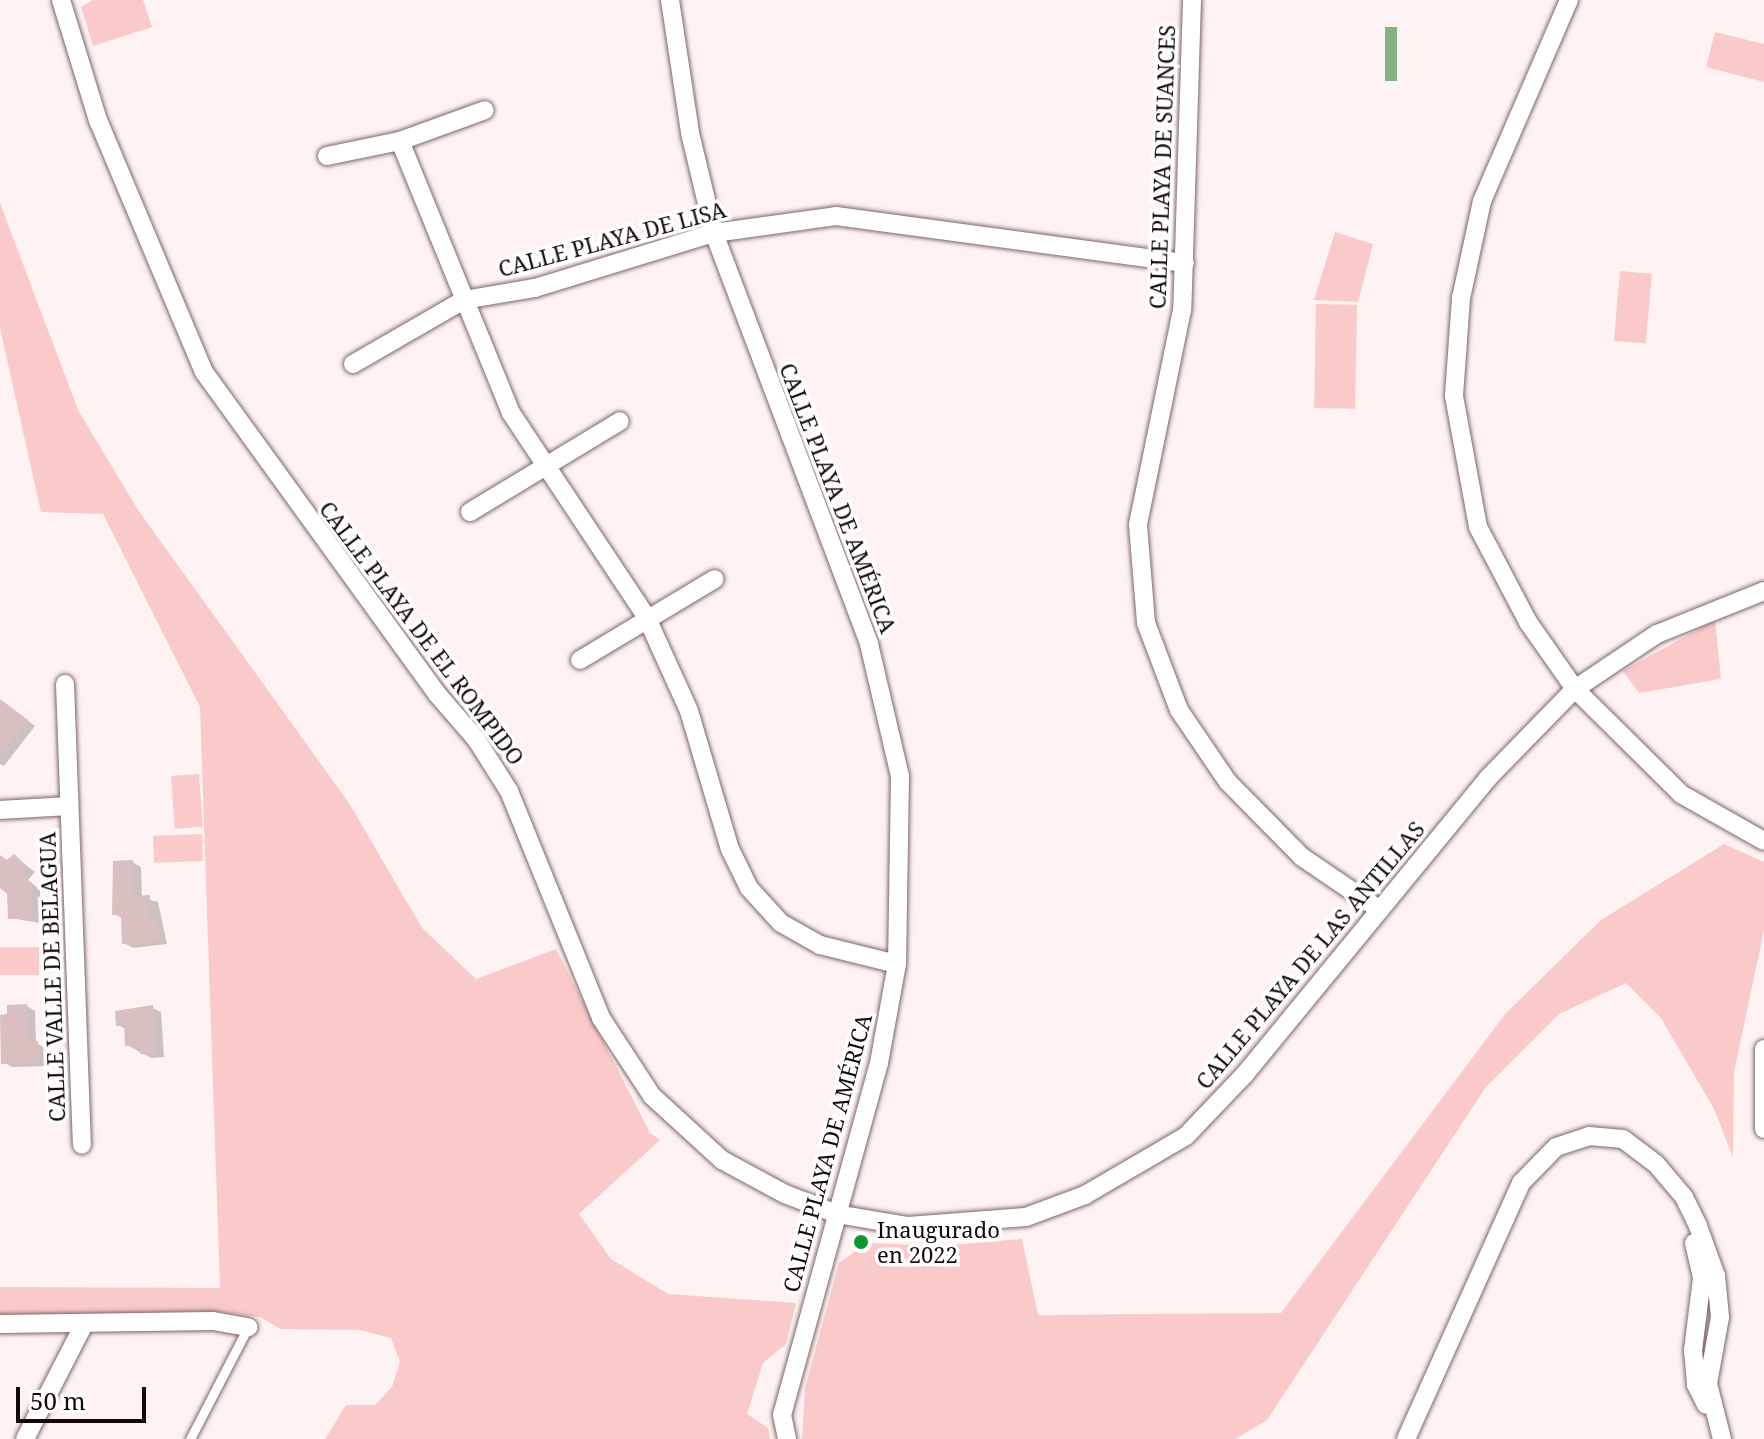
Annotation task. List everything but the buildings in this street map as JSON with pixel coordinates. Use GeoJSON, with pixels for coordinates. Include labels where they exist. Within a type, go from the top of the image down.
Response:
{"type":"FeatureCollection","features":[{"type":"Feature","properties":{"kind":"street","name":"CALLE PLAYA DE EL ROMPIDO"},"geometry":{"type":"LineString","coordinates":[[61,0],[98,120],[204,372],[437,694],[476,739],[509,791],[601,1018],[652,1096],[722,1160],[785,1194],[837,1214]]}},
{"type":"Feature","properties":{"kind":"street","name":"CALLE PLAYA DE AMÉRICA"},"geometry":{"type":"LineString","coordinates":[[670,0],[690,133],[714,233],[869,644],[900,776],[897,964],[879,1063],[782,1415],[787,1439]]}},
{"type":"Feature","properties":{"kind":"street","name":"CALLE PLAYA DE SUANCES"},"geometry":{"type":"LineString","coordinates":[[1192,0],[1185,263],[1163,417],[1138,525],[1146,623],[1179,710],[1228,782],[1302,857],[1380,910]]}},
{"type":"Feature","properties":{"kind":"street"},"geometry":{"type":"LineString","coordinates":[[1569,0],[1482,201],[1461,298],[1454,396],[1478,527],[1528,622],[1575,689],[1681,794],[1764,841]]}},
{"type":"Feature","properties":{"kind":"street"},"geometry":{"type":"LineString","coordinates":[[327,156],[400,141],[485,110]]}},
{"type":"Feature","properties":{"kind":"street"},"geometry":{"type":"LineString","coordinates":[[400,141],[511,413],[544,470],[646,616],[689,711],[730,849],[749,888],[781,923],[820,945],[897,964]]}},
{"type":"Feature","properties":{"kind":"street","name":"CALLE PLAYA DE LISA"},"geometry":{"type":"LineString","coordinates":[[353,364],[464,300],[535,288],[714,233],[836,216],[1185,263]]}},
{"type":"Feature","properties":{"kind":"street"},"geometry":{"type":"LineString","coordinates":[[470,512],[544,470],[620,421]]}},
{"type":"Feature","properties":{"kind":"street"},"geometry":{"type":"LineString","coordinates":[[580,660],[646,616],[715,579]]}},
{"type":"Feature","properties":{"kind":"street","name":"CALLE PLAYA DE LAS ANTILLAS"},"geometry":{"type":"LineString","coordinates":[[837,1214],[908,1226],[1026,1217],[1099,1187],[1186,1136],[1245,1074],[1488,778],[1575,689],[1657,634],[1764,591]]}},
{"type":"Feature","properties":{"kind":"street","name":"CALLE VALLE DE BELAGUA"},"geometry":{"type":"LineString","coordinates":[[65,684],[82,1145]]}},
{"type":"Feature","properties":{"kind":"street","name":"CALLE VALLE DE BELAGUA"},"geometry":{"type":"LineString","coordinates":[[0,810],[69,806]]}},
{"type":"Feature","properties":{"kind":"street"},"geometry":{"type":"LineString","coordinates":[[1764,1049],[1764,1129]]}},
{"type":"Feature","properties":{"kind":"street"},"geometry":{"type":"LineString","coordinates":[[1406,1439],[1521,1183],[1556,1147],[1589,1136],[1623,1139],[1656,1164],[1684,1197],[1716,1276],[1720,1317],[1708,1384],[1722,1439]]}},
{"type":"Feature","properties":{"kind":"street"},"geometry":{"type":"LineString","coordinates":[[0,1324],[213,1321],[248,1327]]}},
{"type":"Feature","properties":{"kind":"street"},"geometry":{"type":"LineString","coordinates":[[25,1439],[84,1324]]}},
{"type":"Feature","properties":{"kind":"lane"},"geometry":{"type":"LineString","coordinates":[[190,1439],[248,1327]]}},
{"type":"Feature","properties":{"kind":"shaded area"},"geometry":{"type":"Polygon","coordinates":[[[93,0],[143,0],[152,27],[93,46],[81,7],[93,0]]]}},
{"type":"Feature","properties":{"kind":"shaded area"},"geometry":{"type":"Polygon","coordinates":[[[1385,27],[1397,27],[1397,81],[1385,81],[1385,27]]]}},
{"type":"Feature","properties":{"kind":"shaded area"},"geometry":{"type":"Polygon","coordinates":[[[1715,32],[1764,44],[1764,82],[1706,67],[1715,32]]]}},
{"type":"Feature","properties":{"kind":"shaded area"},"geometry":{"type":"Polygon","coordinates":[[[0,203],[78,410],[138,510],[349,803],[422,928],[476,979],[556,949],[650,1133],[660,1140],[579,1214],[611,1259],[668,1294],[796,1303],[786,1344],[763,1363],[747,1414],[768,1428],[770,1439],[325,1439],[346,1405],[375,1405],[392,1387],[400,1362],[391,1338],[359,1330],[281,1329],[260,1317],[220,1312],[0,1315],[0,1287],[220,1288],[200,707],[103,514],[41,512],[0,328],[0,203]]]}},
{"type":"Feature","properties":{"kind":"shaded area"},"geometry":{"type":"Polygon","coordinates":[[[1335,232],[1373,244],[1358,302],[1314,300],[1335,232]]]}},
{"type":"Feature","properties":{"kind":"shaded area"},"geometry":{"type":"Polygon","coordinates":[[[1620,271],[1652,274],[1646,344],[1614,341],[1620,271]]]}},
{"type":"Feature","properties":{"kind":"shaded area"},"geometry":{"type":"Polygon","coordinates":[[[1316,304],[1357,305],[1355,409],[1314,408],[1316,304]]]}},
{"type":"Feature","properties":{"kind":"shaded area"},"geometry":{"type":"Polygon","coordinates":[[[1715,620],[1721,679],[1639,693],[1623,671],[1715,620]]]}},
{"type":"Feature","properties":{"kind":"shaded area"},"geometry":{"type":"Polygon","coordinates":[[[199,774],[203,827],[175,829],[171,776],[199,774]]]}},
{"type":"Feature","properties":{"kind":"shaded area"},"geometry":{"type":"Polygon","coordinates":[[[202,834],[203,861],[154,863],[153,836],[202,834]]]}},
{"type":"Feature","properties":{"kind":"shaded area"},"geometry":{"type":"Polygon","coordinates":[[[1724,844],[1764,862],[1764,930],[1734,1072],[1733,1157],[1714,1109],[1661,1018],[1626,983],[1559,1014],[1486,1087],[1267,1420],[1235,1439],[802,1439],[805,1388],[839,1263],[867,1243],[941,1246],[1022,1239],[1038,1315],[1281,1313],[1506,1013],[1601,920],[1724,844]]]}},
{"type":"Feature","properties":{"kind":"shaded area"},"geometry":{"type":"Polygon","coordinates":[[[0,947],[39,947],[39,975],[0,975],[0,947]]]}},
{"type":"Feature","properties":{"kind":"place","name":"Inaugurado en 2022"},"geometry":{"type":"Point","coordinates":[861,1242]}}]}
